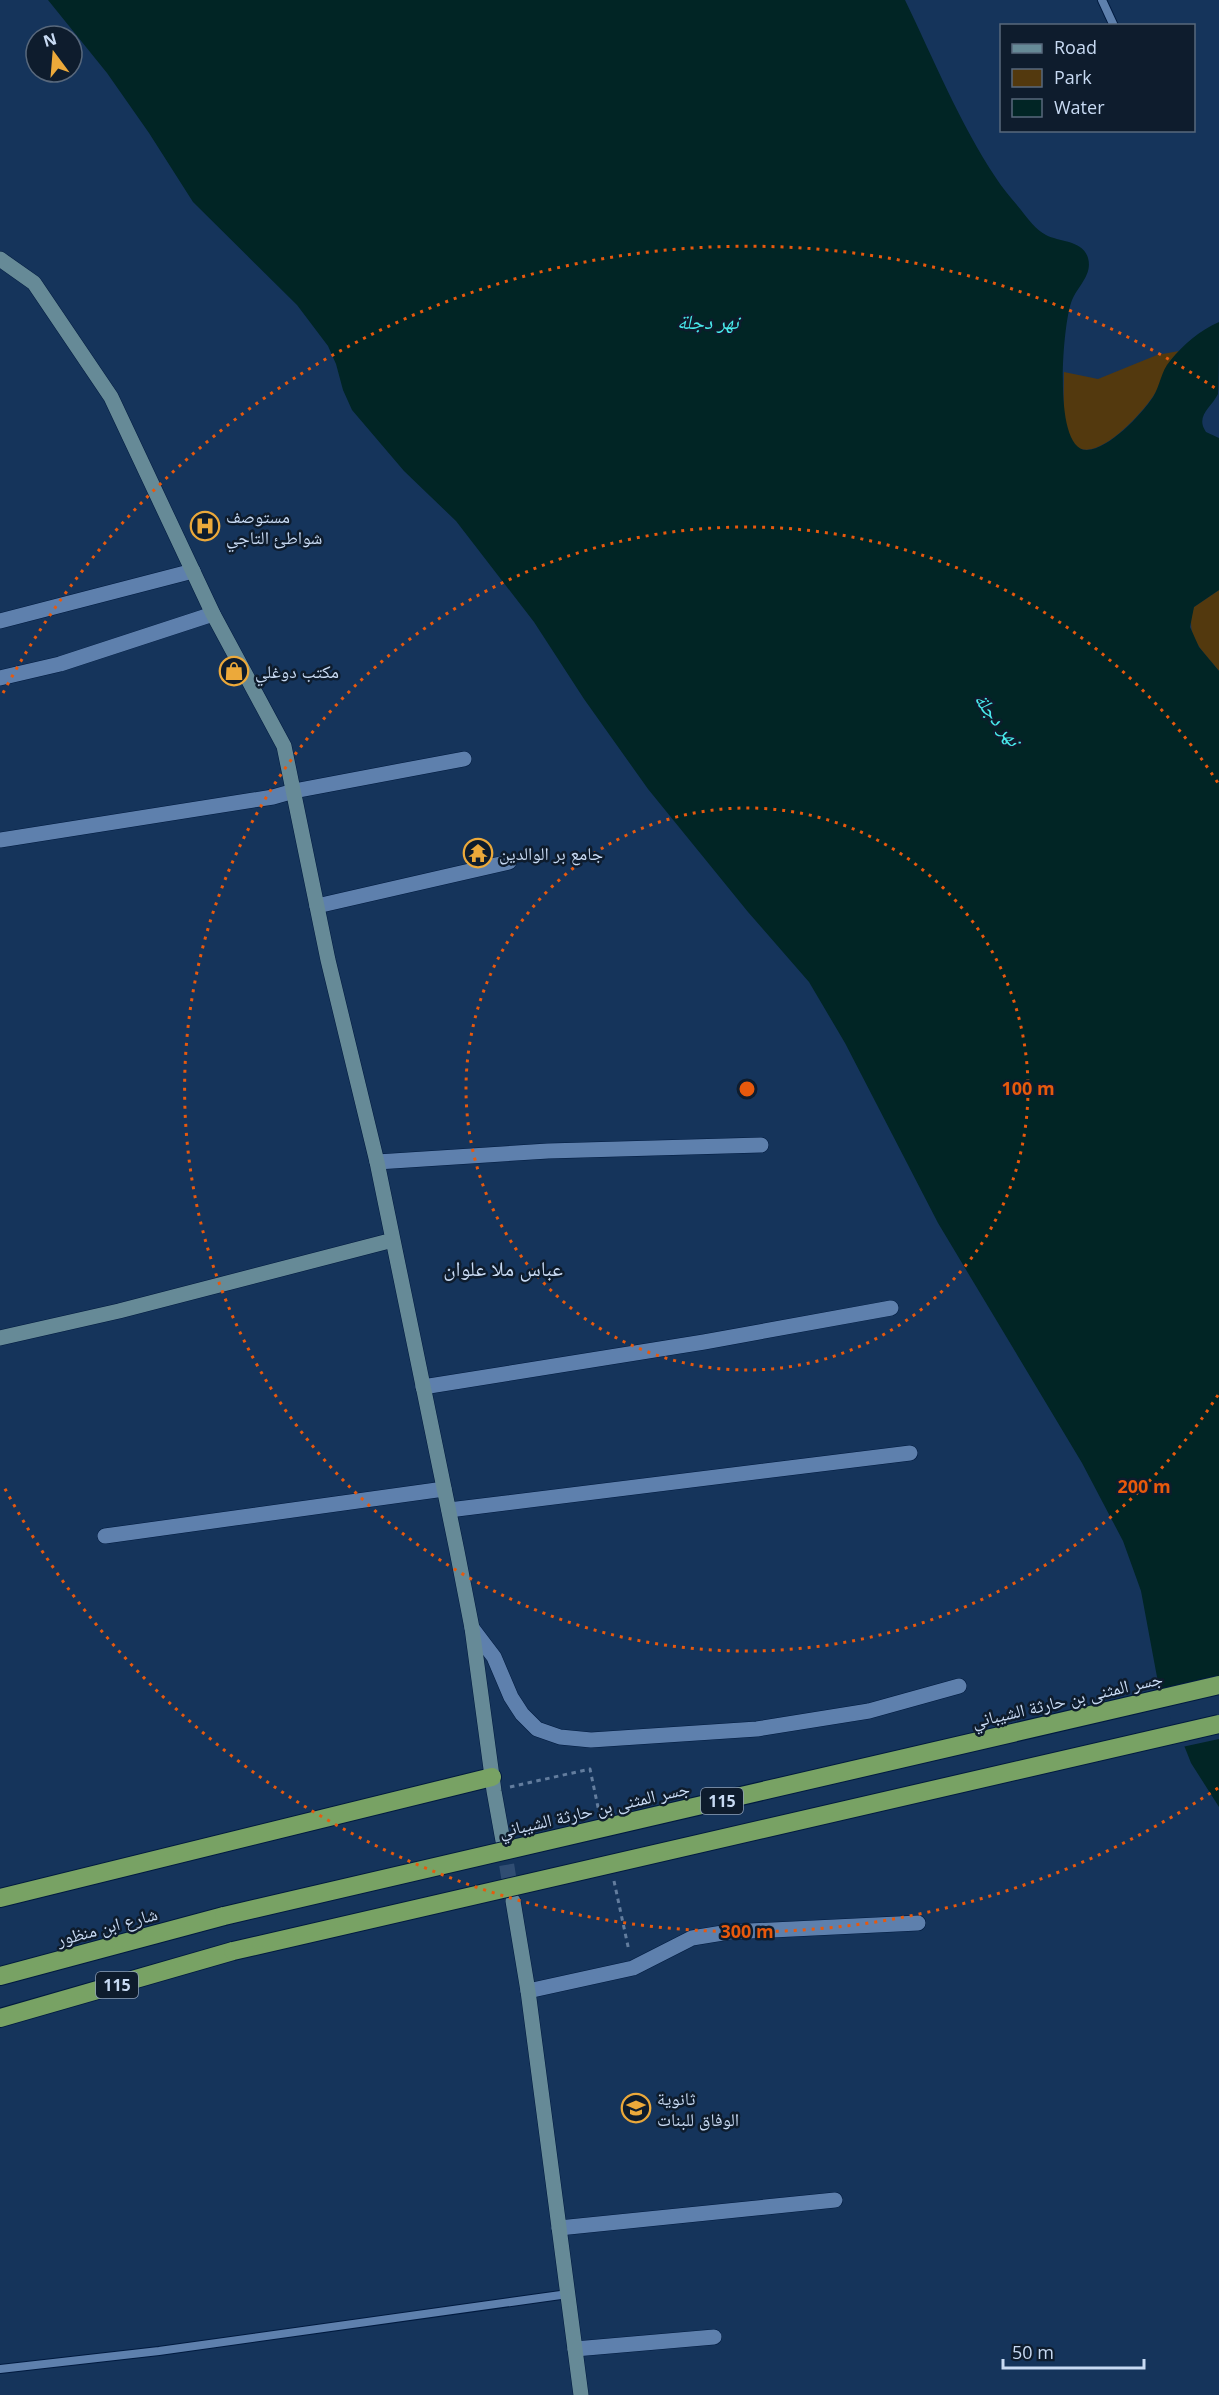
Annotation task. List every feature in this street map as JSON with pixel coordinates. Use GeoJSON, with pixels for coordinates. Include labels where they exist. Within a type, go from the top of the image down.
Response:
{"type":"FeatureCollection","features":[{"type":"Feature","properties":{"kind":"highway","name":"جسر المثنى بن حارثة الشيباني"},"geometry":{"type":"LineString","coordinates":[[224,1916],[1219,1685]]}},
{"type":"Feature","properties":{"kind":"highway","name":"115"},"geometry":{"type":"LineString","coordinates":[[2,2018],[233,1951],[1219,1724]]}},
{"type":"Feature","properties":{"kind":"highway"},"geometry":{"type":"LineString","coordinates":[[0,1898],[493,1784]]}},
{"type":"Feature","properties":{"kind":"highway","name":"شارع ابن منظور"},"geometry":{"type":"LineString","coordinates":[[0,1976],[224,1916]]}},
{"type":"Feature","properties":{"kind":"street"},"geometry":{"type":"LineString","coordinates":[[0,259],[34,283],[111,398],[213,614],[284,746],[316,906],[376,1162],[449,1510],[472,1628],[502,1841]]}},
{"type":"Feature","properties":{"kind":"street"},"geometry":{"type":"LineString","coordinates":[[0,621],[193,571]]}},
{"type":"Feature","properties":{"kind":"street"},"geometry":{"type":"LineString","coordinates":[[0,678],[60,664],[213,614]]}},
{"type":"Feature","properties":{"kind":"street"},"geometry":{"type":"LineString","coordinates":[[0,840],[273,797],[294,790],[464,759]]}},
{"type":"Feature","properties":{"kind":"street"},"geometry":{"type":"LineString","coordinates":[[316,906],[509,862]]}},
{"type":"Feature","properties":{"kind":"street"},"geometry":{"type":"LineString","coordinates":[[376,1162],[548,1150],[761,1145]]}},
{"type":"Feature","properties":{"kind":"street"},"geometry":{"type":"LineString","coordinates":[[0,1338],[119,1311],[393,1240]]}},
{"type":"Feature","properties":{"kind":"street"},"geometry":{"type":"LineString","coordinates":[[423,1387],[704,1342],[891,1308]]}},
{"type":"Feature","properties":{"kind":"street"},"geometry":{"type":"LineString","coordinates":[[449,1510],[910,1453]]}},
{"type":"Feature","properties":{"kind":"street"},"geometry":{"type":"LineString","coordinates":[[105,1536],[444,1489]]}},
{"type":"Feature","properties":{"kind":"street"},"geometry":{"type":"LineString","coordinates":[[472,1628],[494,1657],[511,1696],[522,1714],[537,1729],[560,1737],[591,1740],[757,1729],[869,1711],[959,1686]]}},
{"type":"Feature","properties":{"kind":"street"},"geometry":{"type":"LineString","coordinates":[[513,1901],[528,1990],[581,2395]]}},
{"type":"Feature","properties":{"kind":"street"},"geometry":{"type":"LineString","coordinates":[[528,1990],[633,1968],[692,1938],[729,1932],[918,1923]]}},
{"type":"Feature","properties":{"kind":"street"},"geometry":{"type":"LineString","coordinates":[[559,2228],[835,2200]]}},
{"type":"Feature","properties":{"kind":"street"},"geometry":{"type":"LineString","coordinates":[[575,2349],[714,2337]]}},
{"type":"Feature","properties":{"kind":"lane"},"geometry":{"type":"LineString","coordinates":[[1102,0],[1113,24]]}},
{"type":"Feature","properties":{"kind":"lane"},"geometry":{"type":"LineString","coordinates":[[0,2369],[159,2351],[568,2294]]}},
{"type":"Feature","properties":{"kind":"path"},"geometry":{"type":"LineString","coordinates":[[493,1784],[590,1769],[600,1816]]}},
{"type":"Feature","properties":{"kind":"path"},"geometry":{"type":"LineString","coordinates":[[613,1876],[625,1931]]}},
{"type":"Feature","properties":{"kind":"green space"},"geometry":{"type":"Polygon","coordinates":[[[1179,351],[1169,363],[1152,398],[1123,430],[1097,448],[1085,450],[1074,445],[1065,424],[1064,372],[1098,379],[1157,355],[1179,351]]]}},
{"type":"Feature","properties":{"kind":"green space"},"geometry":{"type":"Polygon","coordinates":[[[1219,590],[1219,671],[1196,642],[1191,617],[1194,607],[1219,590]]]}},
{"type":"Feature","properties":{"kind":"water","name":"نهر دجلة"},"geometry":{"type":"Polygon","coordinates":[[[48,0],[905,0],[959,113],[999,182],[1029,221],[1039,230],[1046,235],[1076,245],[1085,252],[1088,258],[1086,276],[1071,303],[1063,359],[1064,410],[1069,431],[1076,445],[1087,450],[1096,448],[1124,430],[1153,397],[1167,365],[1175,355],[1198,334],[1219,322],[1218,394],[1205,412],[1202,421],[1206,432],[1219,438],[1219,590],[1194,607],[1190,627],[1199,647],[1219,671],[1219,1807],[1191,1763],[1157,1677],[1141,1591],[1123,1541],[1082,1463],[938,1223],[845,1043],[809,982],[748,912],[648,789],[584,699],[534,622],[456,521],[404,471],[352,410],[328,346],[297,305],[193,202],[149,133],[84,45],[84,24],[67,24],[48,0]]]}},
{"type":"Feature","properties":{"kind":"pier"},"geometry":{"type":"Polygon","coordinates":[[[1219,1676],[1219,1739],[1182,1747],[1159,1689],[1219,1676]]]}},
{"type":"Feature","properties":{"kind":"tunnel"},"geometry":{"type":"LineString","coordinates":[[503,1842],[512,1898]]}},
{"type":"Feature","properties":{"kind":"place","name":"مستوصف شواطئ التاجي"},"geometry":{"type":"Point","coordinates":[205,526]}},
{"type":"Feature","properties":{"kind":"place","name":"مكتب دوغلي"},"geometry":{"type":"Point","coordinates":[234,671]}},
{"type":"Feature","properties":{"kind":"place","name":"جامع بر الوالدين"},"geometry":{"type":"Point","coordinates":[478,853]}},
{"type":"Feature","properties":{"kind":"place","name":"ثانوية الوفاق للبنات"},"geometry":{"type":"Point","coordinates":[636,2108]}},
{"type":"Feature","properties":{"kind":"district","name":"عباس ملا علوان"},"geometry":{"type":"Point","coordinates":[503,1268]}}]}
